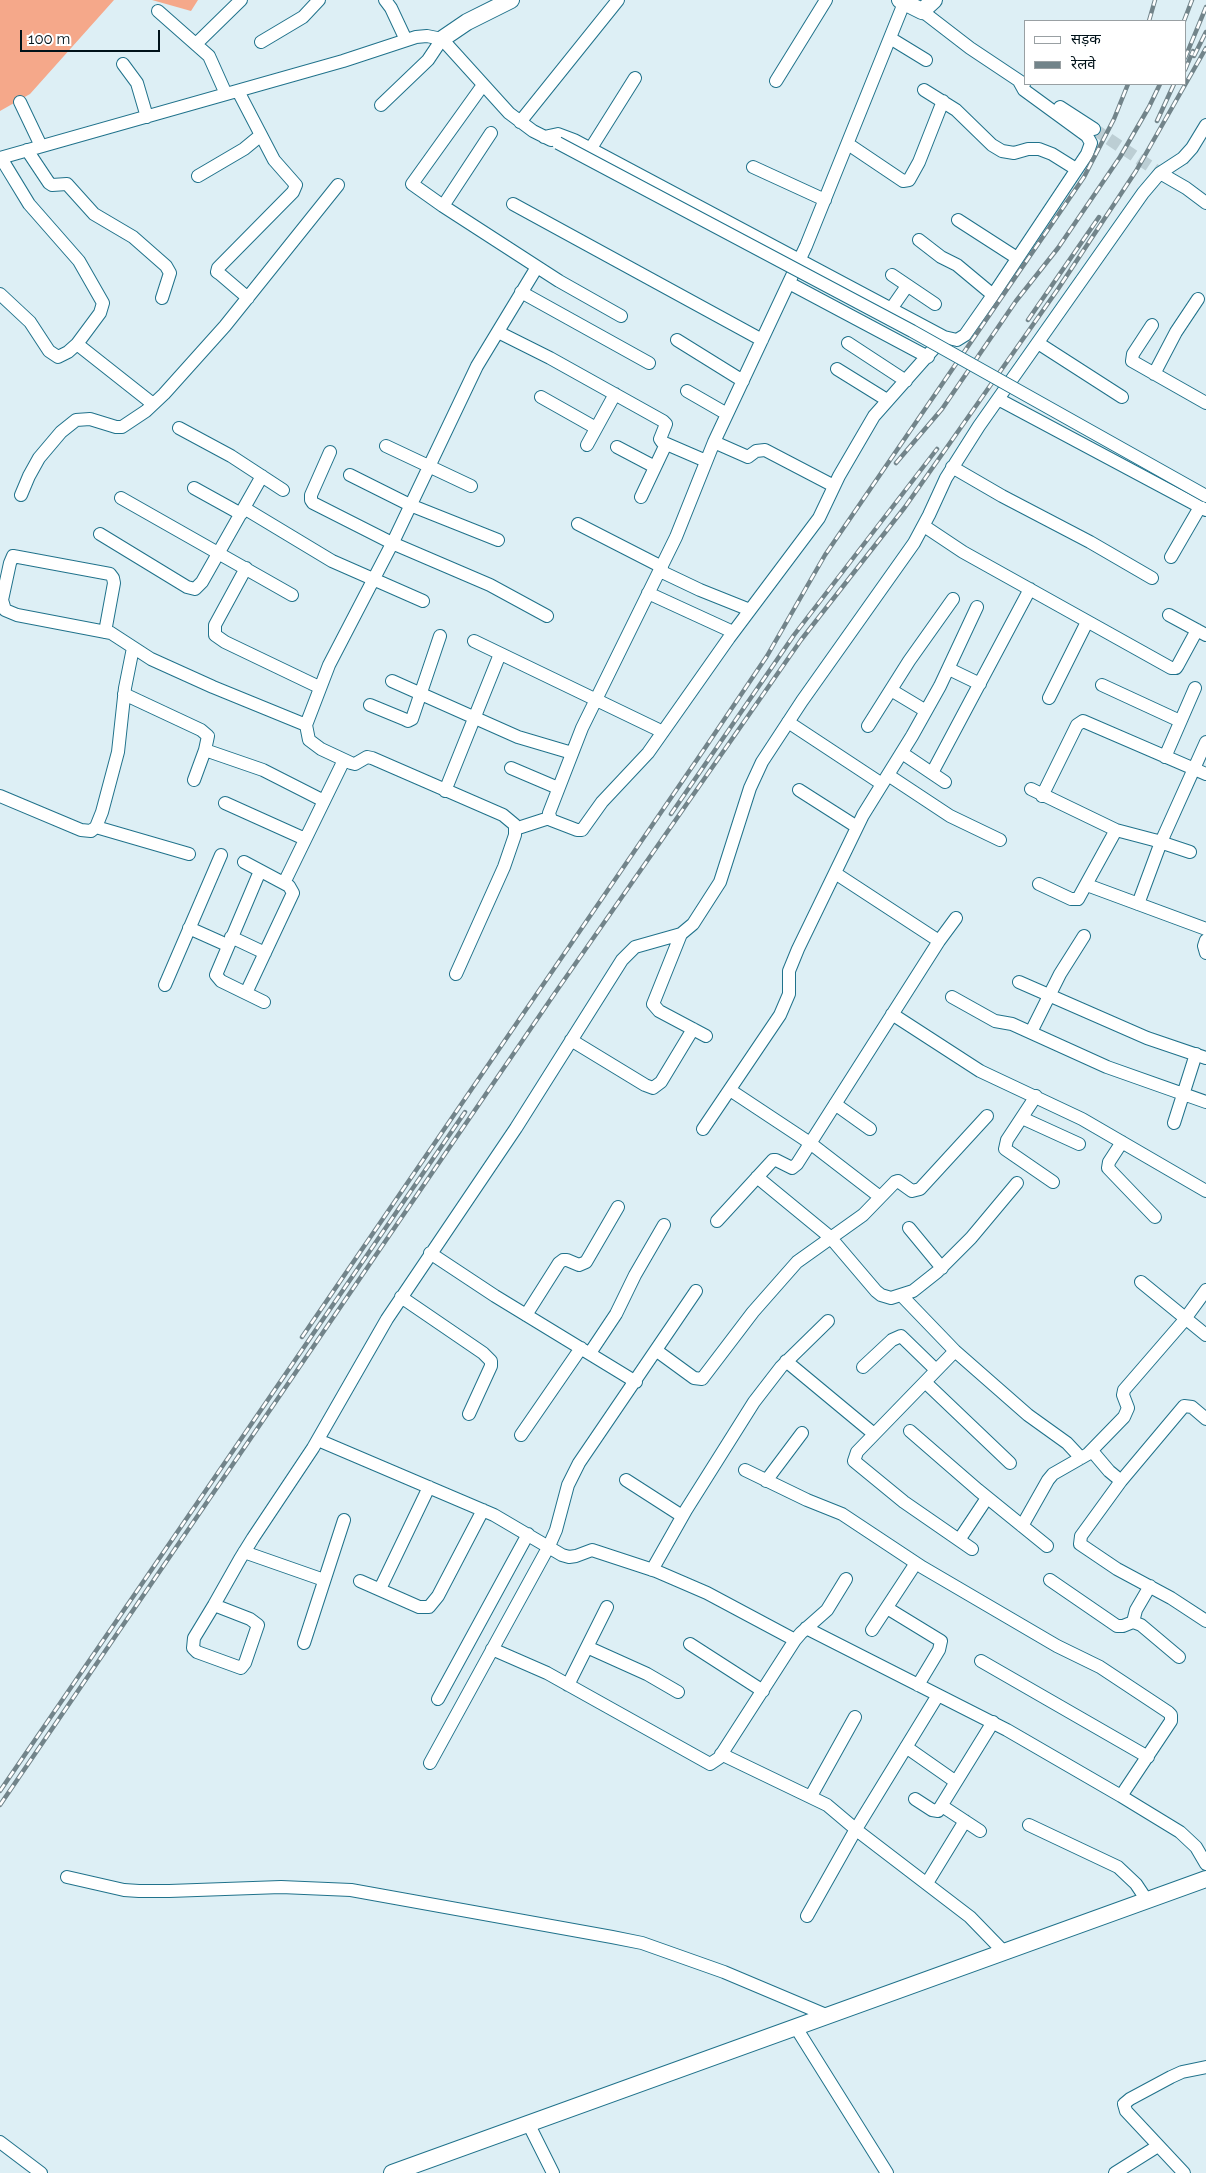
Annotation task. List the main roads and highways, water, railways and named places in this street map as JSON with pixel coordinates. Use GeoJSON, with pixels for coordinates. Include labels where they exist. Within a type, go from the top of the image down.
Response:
{"type":"FeatureCollection","features":[{"type":"Feature","properties":{"kind":"main road"},"geometry":{"type":"LineString","coordinates":[[442,39],[467,22],[511,0]]}},
{"type":"Feature","properties":{"kind":"main road"},"geometry":{"type":"LineString","coordinates":[[902,1],[922,11],[934,0]]}},
{"type":"Feature","properties":{"kind":"main road"},"geometry":{"type":"LineString","coordinates":[[392,2173],[1146,1899],[1206,1879]]}},
{"type":"Feature","properties":{"kind":"tunnel"},"geometry":{"type":"LineString","coordinates":[[1094,129],[1160,173]]}},
{"type":"Feature","properties":{"kind":"railway"},"geometry":{"type":"LineString","coordinates":[[1149,20],[1155,0]]}},
{"type":"Feature","properties":{"kind":"railway"},"geometry":{"type":"LineString","coordinates":[[1184,20],[1192,0]]}},
{"type":"Feature","properties":{"kind":"railway"},"geometry":{"type":"LineString","coordinates":[[1186,56],[1206,7]]}},
{"type":"Feature","properties":{"kind":"railway"},"geometry":{"type":"LineString","coordinates":[[1194,56],[1206,32]]}},
{"type":"Feature","properties":{"kind":"railway"},"geometry":{"type":"LineString","coordinates":[[1186,83],[1206,48]]}},
{"type":"Feature","properties":{"kind":"railway"},"geometry":{"type":"LineString","coordinates":[[1186,68],[1193,51]]}},
{"type":"Feature","properties":{"kind":"railway"},"geometry":{"type":"LineString","coordinates":[[302,1337],[705,748],[767,656],[825,555],[1084,177],[1114,119],[1128,85]]}},
{"type":"Feature","properties":{"kind":"railway"},"geometry":{"type":"LineString","coordinates":[[896,463],[942,409],[1016,301],[1058,248],[1120,157],[1160,85]]}},
{"type":"Feature","properties":{"kind":"railway"},"geometry":{"type":"LineString","coordinates":[[1157,121],[1174,85]]}},
{"type":"Feature","properties":{"kind":"railway"},"geometry":{"type":"LineString","coordinates":[[0,1805],[555,993],[801,640],[905,507],[1058,289],[1136,171],[1185,85]]}},
{"type":"Feature","properties":{"kind":"railway"},"geometry":{"type":"LineString","coordinates":[[1028,320],[1099,217]]}},
{"type":"Feature","properties":{"kind":"railway"},"geometry":{"type":"LineString","coordinates":[[671,814],[794,635],[937,449]]}},
{"type":"Feature","properties":{"kind":"railway"},"geometry":{"type":"LineString","coordinates":[[0,1791],[465,1112]]}}]}
